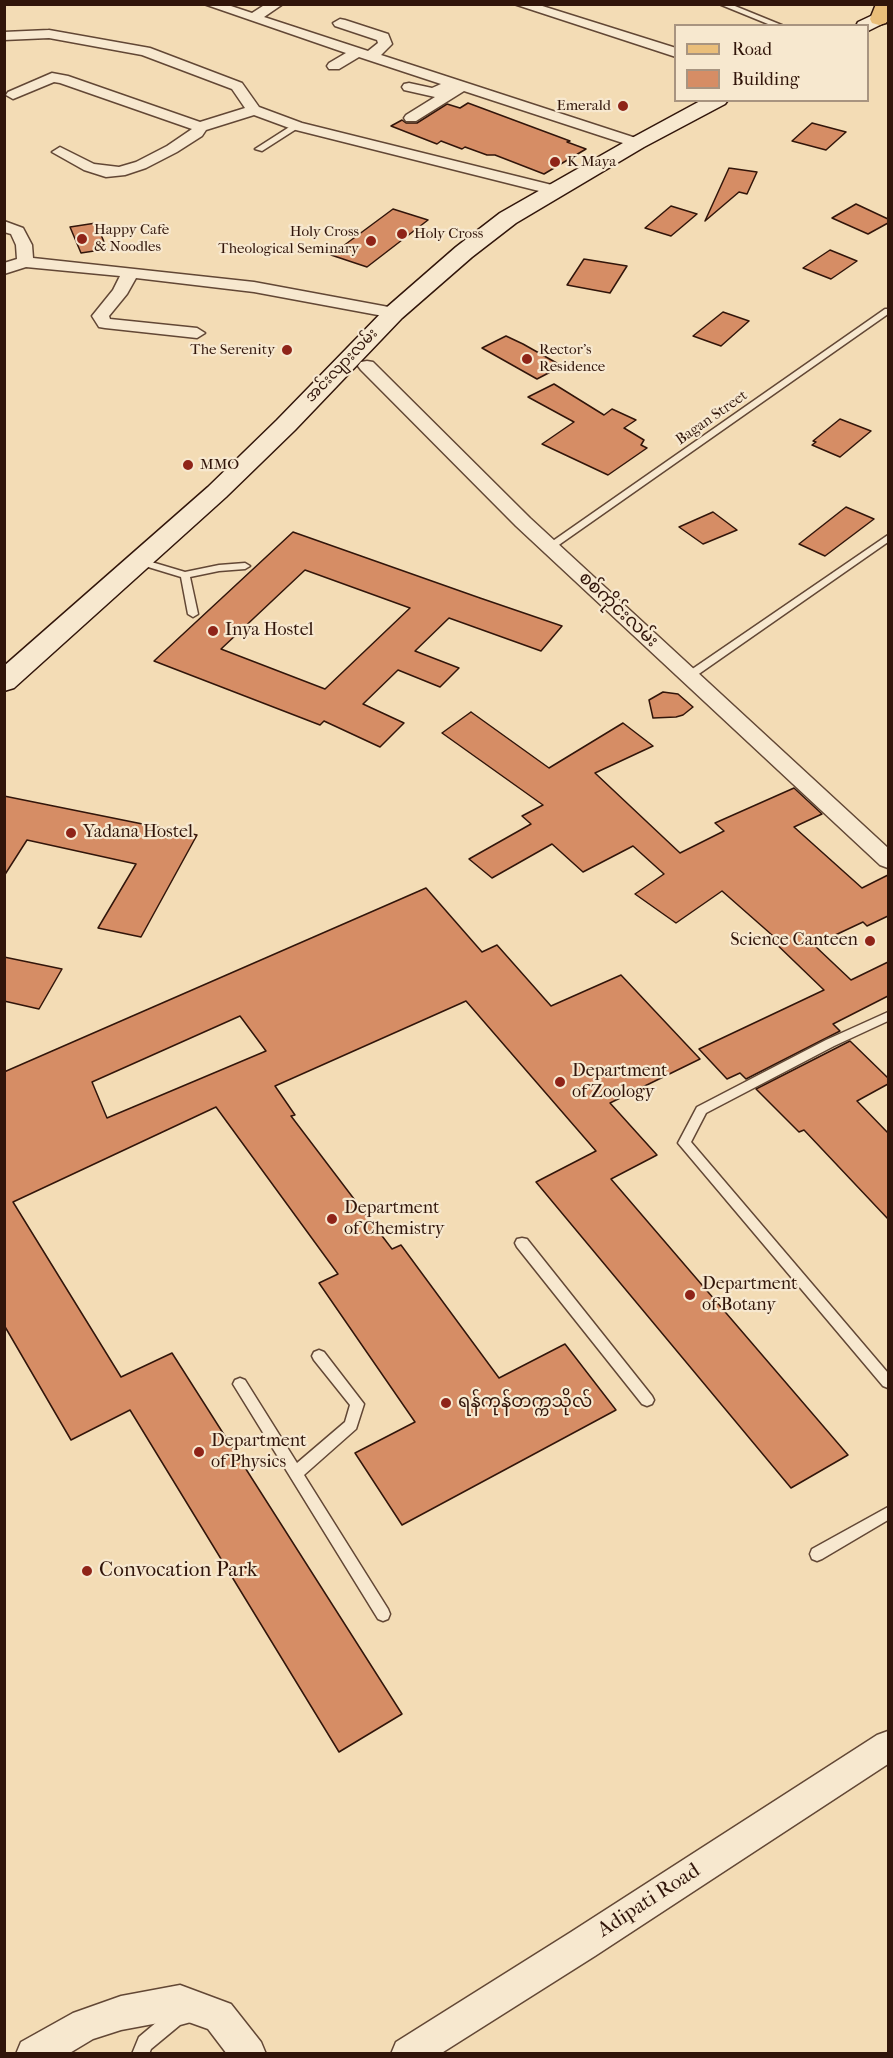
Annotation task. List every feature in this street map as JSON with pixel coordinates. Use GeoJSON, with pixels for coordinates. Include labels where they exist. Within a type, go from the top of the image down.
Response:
{"type":"FeatureCollection","features":[{"type":"Feature","properties":{"kind":"main road","name":"အင်းလျားလမ်း"},"geometry":{"type":"LineString","coordinates":[[4,682],[218,492],[286,425],[361,360],[394,313],[464,252],[508,218],[637,143],[714,102]]}},
{"type":"Feature","properties":{"kind":"street"},"geometry":{"type":"LineString","coordinates":[[210,4],[637,143]]}},
{"type":"Feature","properties":{"kind":"street"},"geometry":{"type":"LineString","coordinates":[[253,18],[277,4]]}},
{"type":"Feature","properties":{"kind":"street"},"geometry":{"type":"LineString","coordinates":[[520,4],[674,53]]}},
{"type":"Feature","properties":{"kind":"street"},"geometry":{"type":"LineString","coordinates":[[334,66],[385,44],[383,37],[340,23]]}},
{"type":"Feature","properties":{"kind":"street"},"geometry":{"type":"LineString","coordinates":[[4,36],[49,34],[145,51],[237,86],[254,110],[297,126],[555,190]]}},
{"type":"Feature","properties":{"kind":"street"},"geometry":{"type":"LineString","coordinates":[[13,95],[52,77],[200,127],[254,110]]}},
{"type":"Feature","properties":{"kind":"street"},"geometry":{"type":"LineString","coordinates":[[409,87],[434,93],[459,85]]}},
{"type":"Feature","properties":{"kind":"street"},"geometry":{"type":"LineString","coordinates":[[411,118],[459,85]]}},
{"type":"Feature","properties":{"kind":"street"},"geometry":{"type":"LineString","coordinates":[[60,152],[89,167],[106,172],[120,172],[141,165],[172,149],[196,133],[200,127]]}},
{"type":"Feature","properties":{"kind":"street"},"geometry":{"type":"LineString","coordinates":[[4,226],[17,231],[24,245],[25,262]]}},
{"type":"Feature","properties":{"kind":"street"},"geometry":{"type":"LineString","coordinates":[[4,269],[25,262],[130,272],[254,287],[394,313]]}},
{"type":"Feature","properties":{"kind":"street"},"geometry":{"type":"LineString","coordinates":[[130,272],[121,291],[100,316],[105,323],[197,333]]}},
{"type":"Feature","properties":{"kind":"street","name":"စစ်ကိုင်းလမ်း"},"geometry":{"type":"LineString","coordinates":[[361,360],[550,547],[888,860]]}},
{"type":"Feature","properties":{"kind":"street","name":"Adipati Road"},"geometry":{"type":"LineString","coordinates":[[408,2054],[583,1944],[888,1746]]}},
{"type":"Feature","properties":{"kind":"street"},"geometry":{"type":"LineString","coordinates":[[33,2054],[84,2025],[121,2013],[180,2002],[219,2016],[249,2054]]}},
{"type":"Feature","properties":{"kind":"lane"},"geometry":{"type":"LineString","coordinates":[[722,4],[776,24]]}},
{"type":"Feature","properties":{"kind":"lane"},"geometry":{"type":"LineString","coordinates":[[259,149],[297,126]]}},
{"type":"Feature","properties":{"kind":"lane","name":"Bagan Street"},"geometry":{"type":"LineString","coordinates":[[550,547],[888,311]]}},
{"type":"Feature","properties":{"kind":"lane"},"geometry":{"type":"LineString","coordinates":[[689,675],[888,538]]}},
{"type":"Feature","properties":{"kind":"lane"},"geometry":{"type":"LineString","coordinates":[[138,561],[185,575],[219,568],[245,566]]}},
{"type":"Feature","properties":{"kind":"lane"},"geometry":{"type":"LineString","coordinates":[[185,575],[193,614]]}},
{"type":"Feature","properties":{"kind":"lane"},"geometry":{"type":"LineString","coordinates":[[888,1016],[830,1043],[701,1110],[684,1143],[888,1382]]}},
{"type":"Feature","properties":{"kind":"lane"},"geometry":{"type":"LineString","coordinates":[[522,1243],[647,1401]]}},
{"type":"Feature","properties":{"kind":"lane"},"geometry":{"type":"LineString","coordinates":[[296,1473],[351,1425],[357,1404],[319,1356]]}},
{"type":"Feature","properties":{"kind":"lane"},"geometry":{"type":"LineString","coordinates":[[240,1384],[383,1614]]}},
{"type":"Feature","properties":{"kind":"lane"},"geometry":{"type":"LineString","coordinates":[[816,1554],[888,1513]]}},
{"type":"Feature","properties":{"kind":"lane"},"geometry":{"type":"LineString","coordinates":[[140,2054],[145,2043],[177,2016],[219,2016]]}},
{"type":"Feature","properties":{"kind":"building"},"geometry":{"type":"Polygon","coordinates":[[[468,103],[586,149],[544,174],[495,155],[487,155],[465,147],[462,149],[441,141],[437,144],[391,126],[402,120],[406,123],[417,123],[447,104],[460,108],[468,103]]]}},
{"type":"Feature","properties":{"kind":"building"},"geometry":{"type":"Polygon","coordinates":[[[812,123],[846,132],[826,150],[792,141],[812,123]]]}},
{"type":"Feature","properties":{"kind":"building"},"geometry":{"type":"Polygon","coordinates":[[[729,168],[757,172],[747,194],[739,192],[705,221],[729,168]]]}},
{"type":"Feature","properties":{"kind":"building"},"geometry":{"type":"Polygon","coordinates":[[[856,204],[888,219],[888,223],[868,234],[832,218],[856,204]]]}},
{"type":"Feature","properties":{"kind":"building"},"geometry":{"type":"Polygon","coordinates":[[[671,206],[697,214],[671,236],[645,228],[671,206]]]}},
{"type":"Feature","properties":{"kind":"building","name":"Holy Cross Theological Seminary"},"geometry":{"type":"Polygon","coordinates":[[[393,209],[428,220],[367,267],[331,255],[393,209]]]}},
{"type":"Feature","properties":{"kind":"building","name":"Happy Cafe & Noodles"},"geometry":{"type":"Polygon","coordinates":[[[96,223],[107,249],[81,253],[70,227],[96,223]]]}},
{"type":"Feature","properties":{"kind":"building"},"geometry":{"type":"Polygon","coordinates":[[[830,250],[857,261],[831,279],[803,268],[830,250]]]}},
{"type":"Feature","properties":{"kind":"building"},"geometry":{"type":"Polygon","coordinates":[[[584,259],[627,266],[610,293],[567,285],[584,259]]]}},
{"type":"Feature","properties":{"kind":"building"},"geometry":{"type":"Polygon","coordinates":[[[723,312],[749,321],[721,346],[693,336],[723,312]]]}},
{"type":"Feature","properties":{"kind":"building","name":"Rector's Residence"},"geometry":{"type":"Polygon","coordinates":[[[506,336],[562,366],[537,379],[482,348],[506,336]]]}},
{"type":"Feature","properties":{"kind":"building"},"geometry":{"type":"Polygon","coordinates":[[[554,384],[604,415],[612,409],[636,420],[624,428],[644,440],[641,445],[647,448],[608,475],[542,444],[574,422],[528,397],[554,384]]]}},
{"type":"Feature","properties":{"kind":"building"},"geometry":{"type":"Polygon","coordinates":[[[840,419],[871,431],[840,457],[812,445],[816,442],[813,441],[840,419]]]}},
{"type":"Feature","properties":{"kind":"building"},"geometry":{"type":"Polygon","coordinates":[[[846,507],[874,519],[825,556],[799,544],[846,507]]]}},
{"type":"Feature","properties":{"kind":"building"},"geometry":{"type":"Polygon","coordinates":[[[713,512],[737,530],[703,544],[679,527],[713,512]]]}},
{"type":"Feature","properties":{"kind":"building"},"geometry":{"type":"Polygon","coordinates":[[[293,532],[562,626],[541,651],[449,618],[415,651],[459,668],[440,687],[398,670],[363,704],[404,723],[380,747],[324,721],[320,725],[154,661],[293,532]],[[305,570],[221,649],[325,689],[410,608],[305,570]]]}},
{"type":"Feature","properties":{"kind":"building"},"geometry":{"type":"Polygon","coordinates":[[[663,692],[678,694],[693,707],[683,715],[676,717],[653,718],[649,700],[663,692]]]}},
{"type":"Feature","properties":{"kind":"building"},"geometry":{"type":"Polygon","coordinates":[[[471,712],[549,768],[623,723],[653,746],[595,773],[680,853],[724,831],[715,823],[794,788],[822,814],[794,827],[862,888],[888,875],[888,916],[867,926],[863,922],[814,945],[851,980],[888,962],[888,996],[833,1024],[840,1031],[746,1079],[740,1073],[727,1079],[699,1049],[824,990],[769,937],[772,935],[722,891],[676,923],[635,894],[664,874],[633,846],[583,872],[552,844],[492,878],[469,859],[531,824],[522,816],[543,805],[442,733],[471,712]]]}},
{"type":"Feature","properties":{"kind":"building"},"geometry":{"type":"Polygon","coordinates":[[[4,796],[197,835],[141,937],[98,928],[136,864],[27,840],[4,876],[4,796]]]}},
{"type":"Feature","properties":{"kind":"building"},"geometry":{"type":"Polygon","coordinates":[[[426,888],[482,952],[497,945],[551,1006],[621,975],[700,1059],[610,1103],[657,1155],[611,1179],[848,1455],[791,1488],[536,1182],[596,1151],[466,1001],[275,1086],[295,1115],[291,1116],[392,1249],[401,1245],[499,1378],[565,1344],[616,1410],[402,1525],[355,1453],[415,1422],[319,1283],[338,1274],[216,1107],[13,1202],[121,1377],[172,1353],[402,1714],[339,1752],[130,1410],[71,1440],[4,1325],[4,1072],[426,888]],[[240,1016],[92,1082],[107,1118],[266,1051],[240,1016]]]}},
{"type":"Feature","properties":{"kind":"building"},"geometry":{"type":"Polygon","coordinates":[[[4,957],[62,969],[39,1009],[4,1001],[4,957]]]}},
{"type":"Feature","properties":{"kind":"building"},"geometry":{"type":"Polygon","coordinates":[[[850,1041],[888,1078],[888,1084],[857,1101],[888,1133],[888,1219],[804,1130],[799,1132],[756,1089],[850,1041]]]}},
{"type":"Feature","properties":{"kind":"place","name":"Emerald"},"geometry":{"type":"Point","coordinates":[623,106]}},
{"type":"Feature","properties":{"kind":"place","name":"K Maya"},"geometry":{"type":"Point","coordinates":[555,162]}},
{"type":"Feature","properties":{"kind":"place","name":"Holy Cross"},"geometry":{"type":"Point","coordinates":[402,234]}},
{"type":"Feature","properties":{"kind":"place","name":"Happy Cafe & Noodles"},"geometry":{"type":"Point","coordinates":[82,239]}},
{"type":"Feature","properties":{"kind":"place","name":"Holy Cross Theological Seminary"},"geometry":{"type":"Point","coordinates":[371,241]}},
{"type":"Feature","properties":{"kind":"place","name":"The Serenity"},"geometry":{"type":"Point","coordinates":[287,350]}},
{"type":"Feature","properties":{"kind":"place","name":"Rector's Residence"},"geometry":{"type":"Point","coordinates":[527,359]}},
{"type":"Feature","properties":{"kind":"place","name":"MMO"},"geometry":{"type":"Point","coordinates":[188,465]}},
{"type":"Feature","properties":{"kind":"place","name":"Inya Hostel"},"geometry":{"type":"Point","coordinates":[213,631]}},
{"type":"Feature","properties":{"kind":"place","name":"Yadana Hostel"},"geometry":{"type":"Point","coordinates":[71,833]}},
{"type":"Feature","properties":{"kind":"place","name":"Science Canteen"},"geometry":{"type":"Point","coordinates":[870,941]}},
{"type":"Feature","properties":{"kind":"place","name":"Department of Zoology"},"geometry":{"type":"Point","coordinates":[560,1082]}},
{"type":"Feature","properties":{"kind":"place","name":"Department of Chemistry"},"geometry":{"type":"Point","coordinates":[332,1219]}},
{"type":"Feature","properties":{"kind":"place","name":"Department of Botany"},"geometry":{"type":"Point","coordinates":[690,1295]}},
{"type":"Feature","properties":{"kind":"place","name":"ရန်ကုန်တက္ကသိုလ်"},"geometry":{"type":"Point","coordinates":[446,1403]}},
{"type":"Feature","properties":{"kind":"place","name":"Department of Physics"},"geometry":{"type":"Point","coordinates":[199,1452]}},
{"type":"Feature","properties":{"kind":"place","name":"Convocation Park"},"geometry":{"type":"Point","coordinates":[87,1571]}}]}
